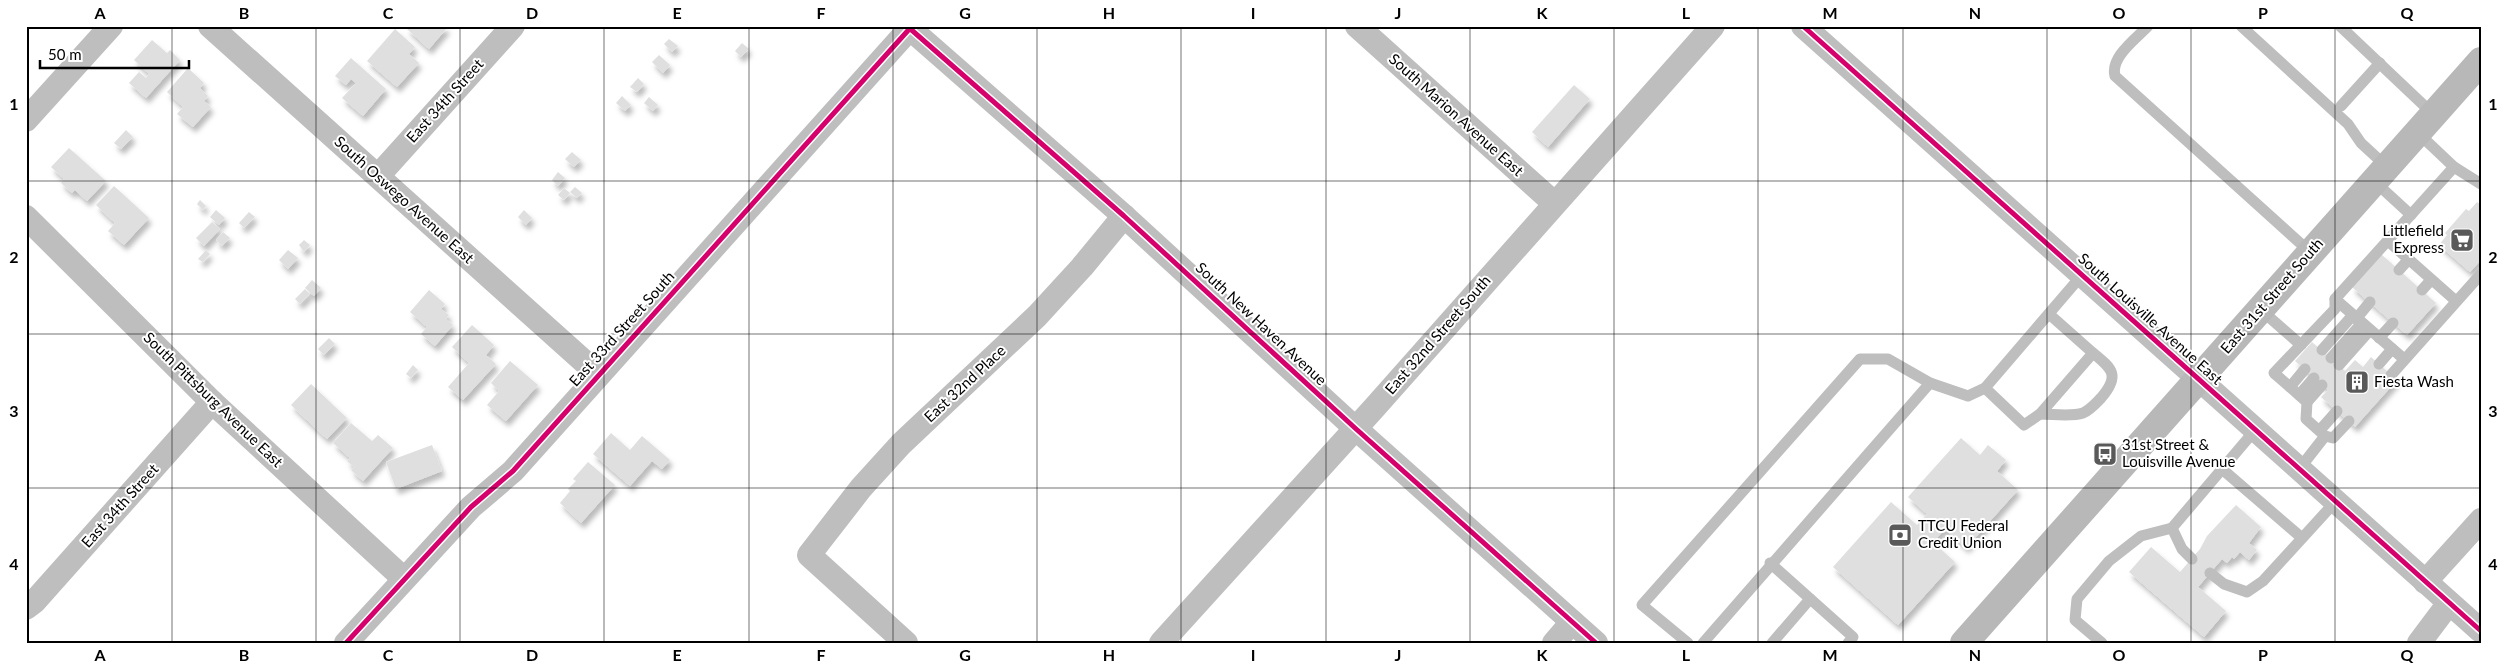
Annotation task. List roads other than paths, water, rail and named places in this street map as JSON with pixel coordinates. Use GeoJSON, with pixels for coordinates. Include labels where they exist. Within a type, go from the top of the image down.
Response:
{"type":"FeatureCollection","features":[{"type":"Feature","properties":{"kind":"main road","name":"East 31st Street South"},"geometry":{"type":"LineString","coordinates":[[1964,643],[2481,61]]}},
{"type":"Feature","properties":{"kind":"street"},"geometry":{"type":"LineString","coordinates":[[26,120],[111,26]]}},
{"type":"Feature","properties":{"kind":"street","name":"South Oswego Avenue East"},"geometry":{"type":"LineString","coordinates":[[210,26],[598,374]]}},
{"type":"Feature","properties":{"kind":"street","name":"East 34th Street"},"geometry":{"type":"LineString","coordinates":[[378,176],[513,26]]}},
{"type":"Feature","properties":{"kind":"street","name":"South Marion Avenue East"},"geometry":{"type":"LineString","coordinates":[[1357,26],[1554,203]]}},
{"type":"Feature","properties":{"kind":"street","name":"East 32nd Street South"},"geometry":{"type":"LineString","coordinates":[[1161,643],[1713,26]]}},
{"type":"Feature","properties":{"kind":"street","name":"South Louisville Avenue East"},"geometry":{"type":"LineString","coordinates":[[1803,26],[2481,631]]}},
{"type":"Feature","properties":{"kind":"street","name":"South New Haven Avenue"},"geometry":{"type":"LineString","coordinates":[[909,27],[1124,216],[1355,428],[1596,643]]}},
{"type":"Feature","properties":{"kind":"street","name":"East 33rd Street South"},"geometry":{"type":"LineString","coordinates":[[346,643],[471,507],[513,471],[909,27]]}},
{"type":"Feature","properties":{"kind":"street","name":"East 32nd Place"},"geometry":{"type":"LineString","coordinates":[[906,643],[809,555],[861,488],[901,444],[1037,316],[1082,267],[1124,216]]}},
{"type":"Feature","properties":{"kind":"street","name":"South Pittsburg Avenue East"},"geometry":{"type":"LineString","coordinates":[[26,217],[212,402],[404,578]]}},
{"type":"Feature","properties":{"kind":"street","name":"East 34th Street"},"geometry":{"type":"LineString","coordinates":[[26,608],[34,602],[212,402]]}},
{"type":"Feature","properties":{"kind":"street"},"geometry":{"type":"LineString","coordinates":[[2426,582],[2481,520]]}},
{"type":"Feature","properties":{"kind":"street"},"geometry":{"type":"LineString","coordinates":[[2419,643],[2449,603]]}},
{"type":"Feature","properties":{"kind":"street"},"geometry":{"type":"LineString","coordinates":[[1554,643],[1572,622]]}},
{"type":"Feature","properties":{"kind":"lane"},"geometry":{"type":"LineString","coordinates":[[2148,26],[2117,60],[2113,68],[2116,76],[2310,252]]}},
{"type":"Feature","properties":{"kind":"lane"},"geometry":{"type":"LineString","coordinates":[[2241,26],[2348,124],[2380,174],[2411,215]]}},
{"type":"Feature","properties":{"kind":"lane"},"geometry":{"type":"LineString","coordinates":[[2340,26],[2380,63],[2425,123],[2454,167],[2481,184]]}},
{"type":"Feature","properties":{"kind":"lane"},"geometry":{"type":"LineString","coordinates":[[2341,106],[2380,63]]}},
{"type":"Feature","properties":{"kind":"lane"},"geometry":{"type":"LineString","coordinates":[[2349,421],[2333,438],[2322,433],[2306,419],[2303,398],[2274,373],[2335,309],[2335,299],[2454,167]]}},
{"type":"Feature","properties":{"kind":"lane"},"geometry":{"type":"LineString","coordinates":[[2388,241],[2456,301]]}},
{"type":"Feature","properties":{"kind":"lane"},"geometry":{"type":"LineString","coordinates":[[2399,270],[2409,259]]}},
{"type":"Feature","properties":{"kind":"lane"},"geometry":{"type":"LineString","coordinates":[[2391,375],[2481,274]]}},
{"type":"Feature","properties":{"kind":"lane"},"geometry":{"type":"LineString","coordinates":[[1688,643],[1642,605],[1860,359],[1888,360],[1930,383],[1968,396],[1985,388],[2082,275]]}},
{"type":"Feature","properties":{"kind":"lane"},"geometry":{"type":"LineString","coordinates":[[2422,290],[2431,280]]}},
{"type":"Feature","properties":{"kind":"lane"},"geometry":{"type":"LineString","coordinates":[[2335,299],[2404,359]]}},
{"type":"Feature","properties":{"kind":"lane"},"geometry":{"type":"LineString","coordinates":[[2335,362],[2364,325],[2370,302]]}},
{"type":"Feature","properties":{"kind":"lane"},"geometry":{"type":"LineString","coordinates":[[2260,309],[2301,345]]}},
{"type":"Feature","properties":{"kind":"lane"},"geometry":{"type":"LineString","coordinates":[[2040,414],[2083,413],[2093,406],[2111,386],[2113,376],[2110,366],[2049,314]]}},
{"type":"Feature","properties":{"kind":"lane"},"geometry":{"type":"LineString","coordinates":[[2322,350],[2364,325],[2393,323]]}},
{"type":"Feature","properties":{"kind":"lane"},"geometry":{"type":"LineString","coordinates":[[2378,364],[2392,349]]}},
{"type":"Feature","properties":{"kind":"lane"},"geometry":{"type":"LineString","coordinates":[[1985,388],[2024,425],[2040,414],[2093,352]]}},
{"type":"Feature","properties":{"kind":"lane"},"geometry":{"type":"LineString","coordinates":[[2290,387],[2305,369]]}},
{"type":"Feature","properties":{"kind":"lane"},"geometry":{"type":"LineString","coordinates":[[2303,398],[2318,381]]}},
{"type":"Feature","properties":{"kind":"lane"},"geometry":{"type":"LineString","coordinates":[[1703,643],[1770,563],[1930,383]]}},
{"type":"Feature","properties":{"kind":"lane"},"geometry":{"type":"LineString","coordinates":[[2300,468],[2337,411]]}},
{"type":"Feature","properties":{"kind":"lane"},"geometry":{"type":"LineString","coordinates":[[2102,643],[2075,620],[2077,599],[2110,561],[2141,536],[2172,528],[2256,430]]}},
{"type":"Feature","properties":{"kind":"lane"},"geometry":{"type":"LineString","coordinates":[[2222,469],[2302,538]]}},
{"type":"Feature","properties":{"kind":"lane"},"geometry":{"type":"LineString","coordinates":[[2210,573],[2224,584],[2247,592],[2263,582],[2336,501]]}},
{"type":"Feature","properties":{"kind":"lane"},"geometry":{"type":"LineString","coordinates":[[2172,528],[2182,549],[2192,559]]}},
{"type":"Feature","properties":{"kind":"lane"},"geometry":{"type":"LineString","coordinates":[[1770,563],[1853,637],[1848,643]]}},
{"type":"Feature","properties":{"kind":"lane"},"geometry":{"type":"LineString","coordinates":[[1772,643],[1810,599]]}},
{"type":"Feature","properties":{"kind":"place","name":"Littlefield Express"},"geometry":{"type":"Point","coordinates":[2462,240]}},
{"type":"Feature","properties":{"kind":"place","name":"Fiesta Wash"},"geometry":{"type":"Point","coordinates":[2357,382]}},
{"type":"Feature","properties":{"kind":"place","name":"31st Street & Louisville Avenue"},"geometry":{"type":"Point","coordinates":[2105,454]}},
{"type":"Feature","properties":{"kind":"place","name":"TTCU Federal Credit Union"},"geometry":{"type":"Point","coordinates":[1900,535]}}]}
